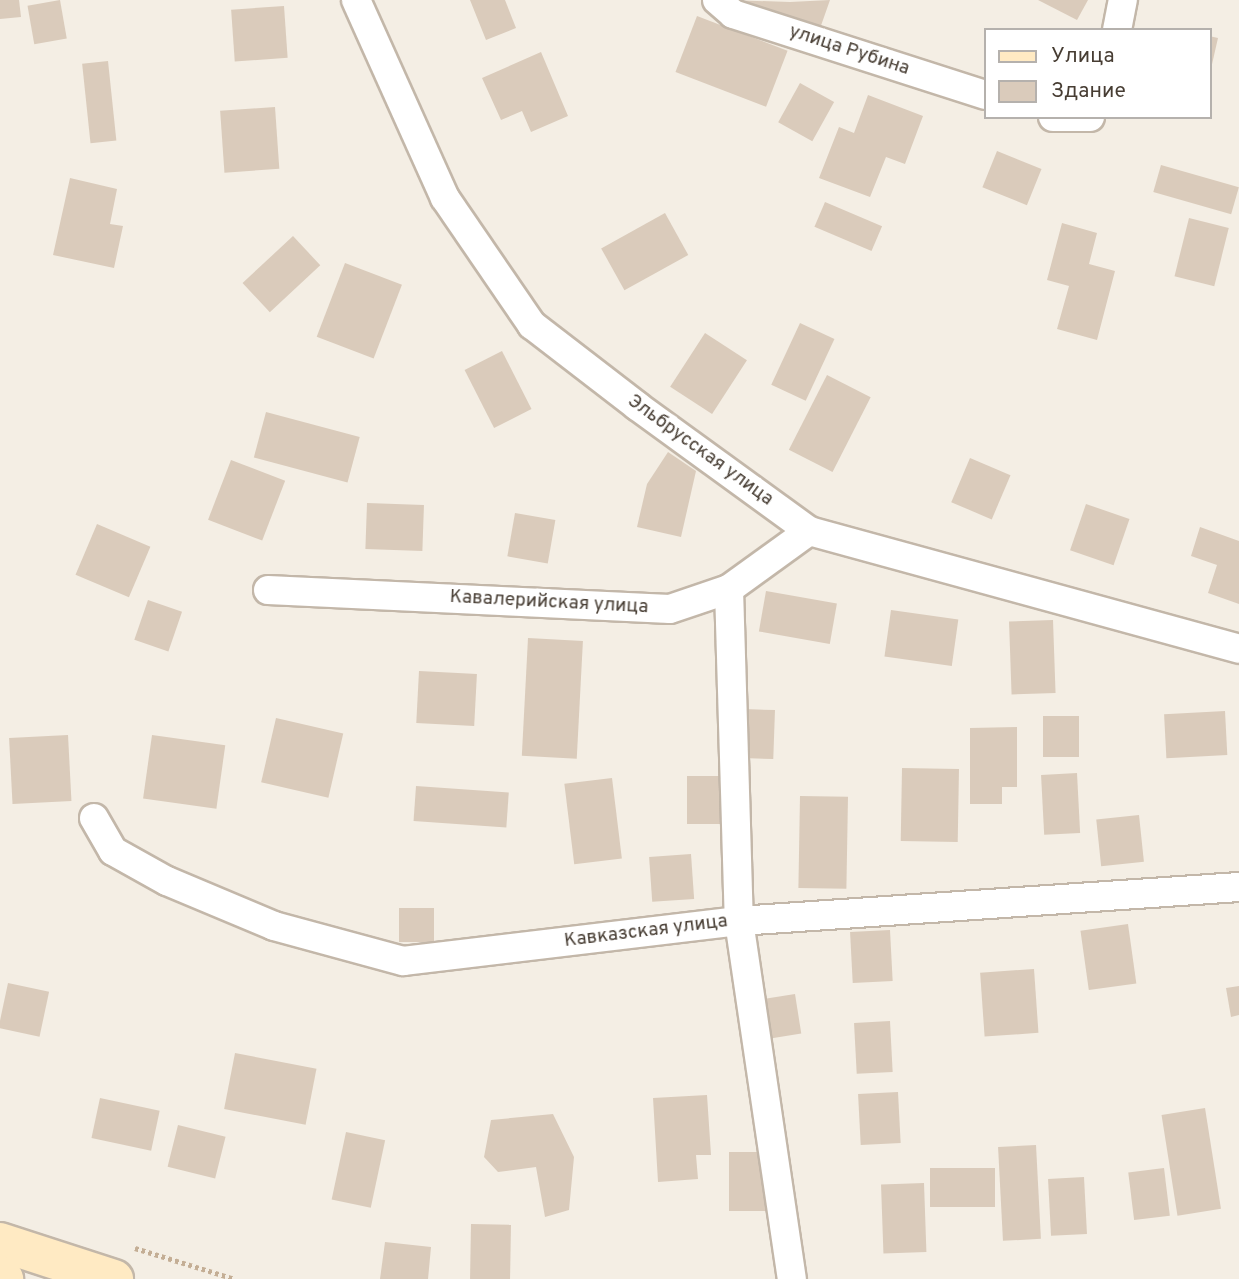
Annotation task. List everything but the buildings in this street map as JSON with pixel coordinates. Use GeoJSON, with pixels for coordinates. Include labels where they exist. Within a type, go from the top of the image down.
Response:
{"type":"FeatureCollection","features":[{"type":"Feature","properties":{"kind":"street","name":"Эльбрусская улица"},"geometry":{"type":"LineString","coordinates":[[356,0],[445,198],[532,325],[809,531],[1239,649]]}},
{"type":"Feature","properties":{"kind":"street","name":"улица Рубина"},"geometry":{"type":"LineString","coordinates":[[717,0],[733,14],[984,95]]}},
{"type":"Feature","properties":{"kind":"street"},"geometry":{"type":"LineString","coordinates":[[1117,28],[1123,0]]}},
{"type":"Feature","properties":{"kind":"street","name":"Кавалерийская улица"},"geometry":{"type":"LineString","coordinates":[[268,590],[670,609],[729,589],[809,531]]}},
{"type":"Feature","properties":{"kind":"street"},"geometry":{"type":"LineString","coordinates":[[729,589],[739,921],[792,1279]]}},
{"type":"Feature","properties":{"kind":"street","name":"Кавказская улица"},"geometry":{"type":"LineString","coordinates":[[94,818],[113,851],[167,881],[274,926],[403,961],[739,921],[1239,887]]}},
{"type":"Feature","properties":{"kind":"street"},"geometry":{"type":"LineString","coordinates":[[0,1242],[114,1279]]}},
{"type":"Feature","properties":{"kind":"street"},"geometry":{"type":"LineString","coordinates":[[0,1275],[4,1279]]}}]}
